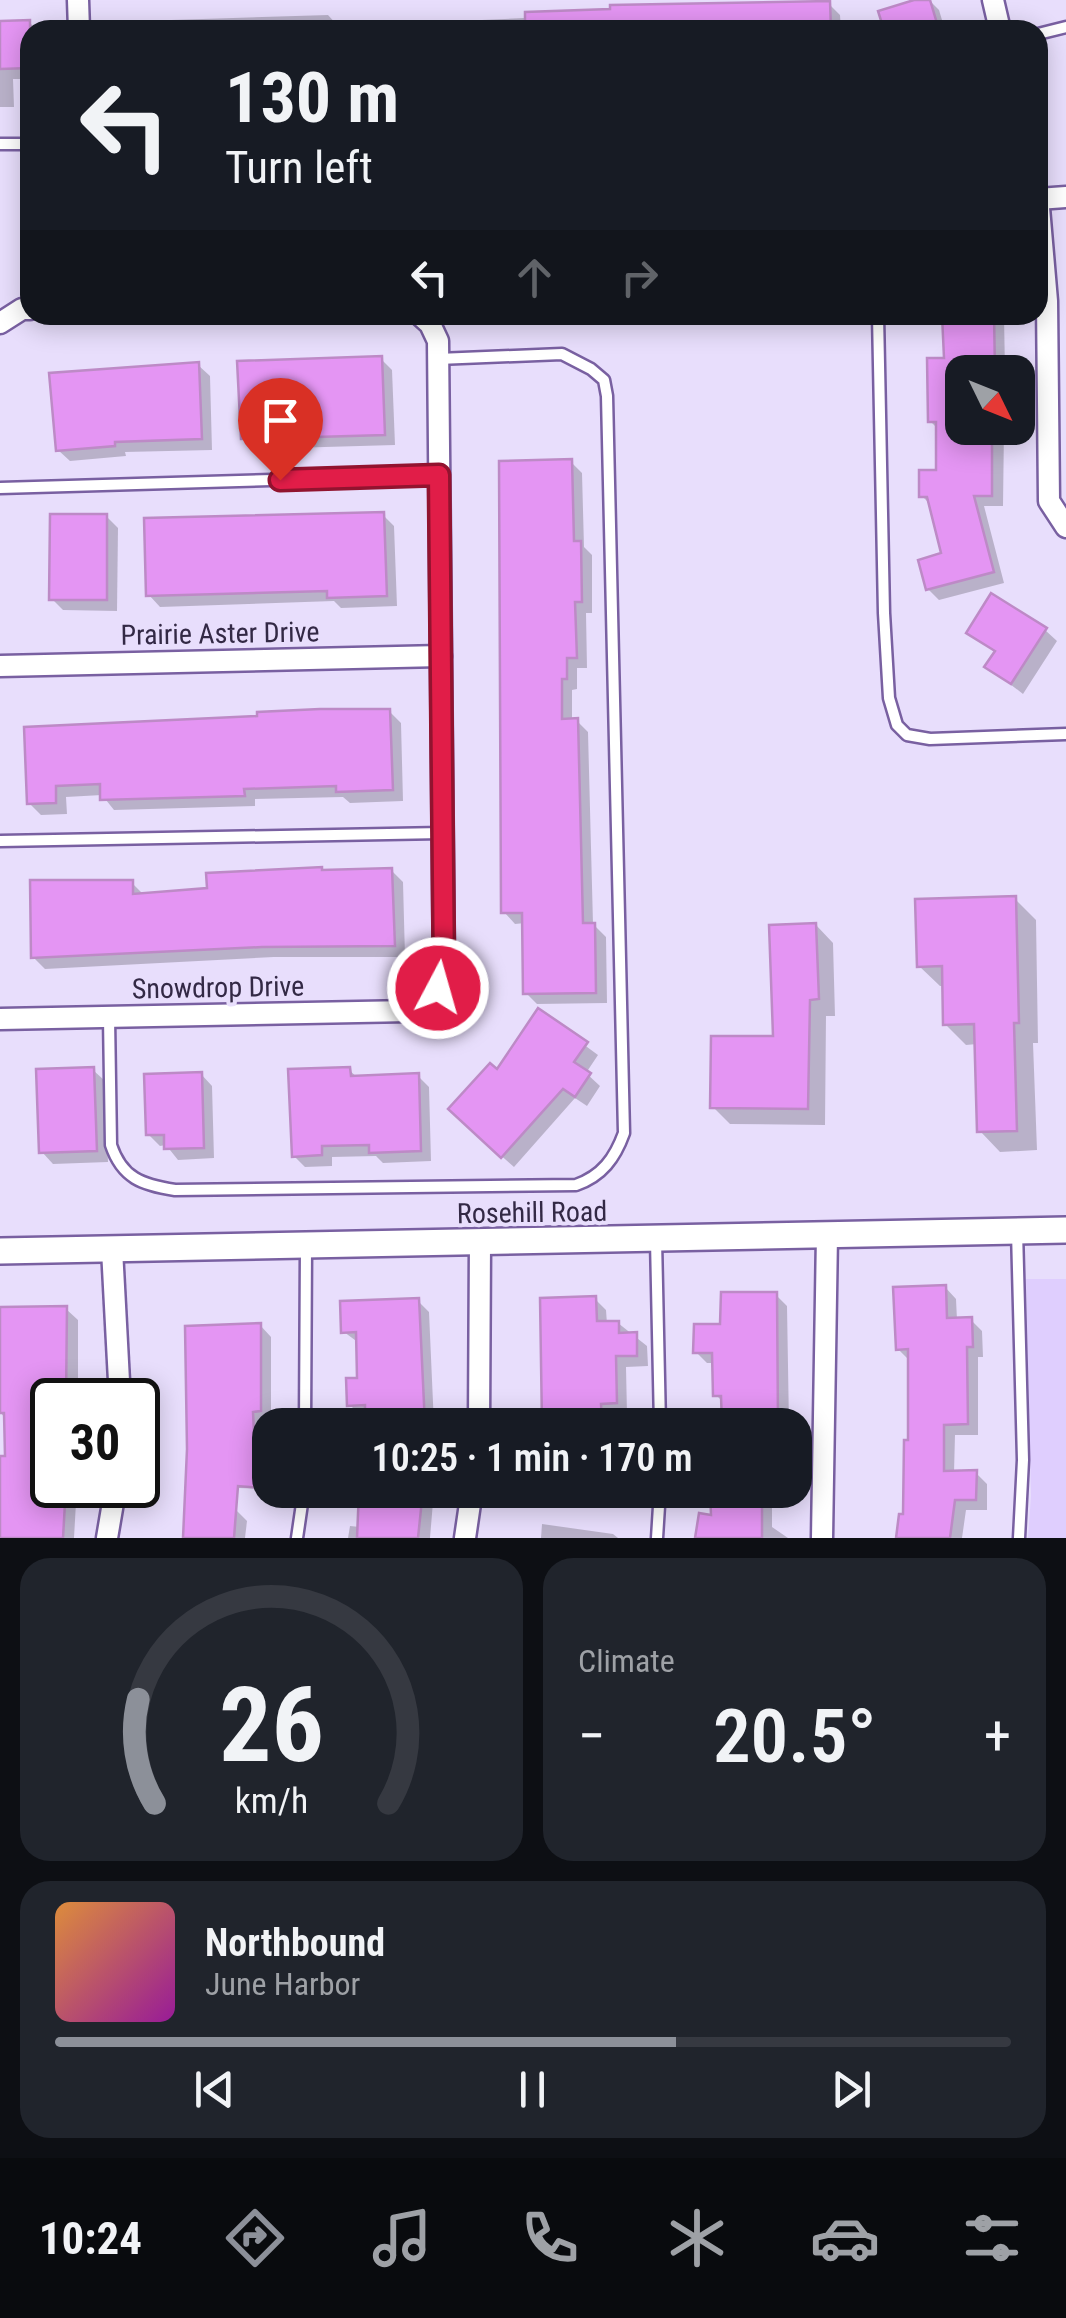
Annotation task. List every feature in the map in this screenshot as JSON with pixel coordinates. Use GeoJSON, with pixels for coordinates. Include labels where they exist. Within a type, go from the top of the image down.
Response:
{"type":"FeatureCollection","features":[{"type":"Feature","properties":{"kind":"street"},"geometry":{"type":"LineString","coordinates":[[1048,308],[1058,378],[1049,501],[1066,527]]}},
{"type":"Feature","properties":{"kind":"street"},"geometry":{"type":"LineString","coordinates":[[430,325],[438,341],[442,833]]}},
{"type":"Feature","properties":{"kind":"street","name":"Prairie Aster Drive"},"geometry":{"type":"LineString","coordinates":[[0,666],[440,656]]}},
{"type":"Feature","properties":{"kind":"street","name":"Snowdrop Drive"},"geometry":{"type":"LineString","coordinates":[[0,1019],[410,1011],[423,1006],[444,973],[442,833]]}},
{"type":"Feature","properties":{"kind":"street","name":"Rosehill Road"},"geometry":{"type":"LineString","coordinates":[[0,1251],[1066,1230]]}},
{"type":"Feature","properties":{"kind":"street"},"geometry":{"type":"LineString","coordinates":[[822,1538],[827,1235]]}},
{"type":"Feature","properties":{"kind":"street"},"geometry":{"type":"LineString","coordinates":[[479,1408],[480,1244]]}},
{"type":"Feature","properties":{"kind":"street"},"geometry":{"type":"LineString","coordinates":[[112,1249],[119,1378]]}},
{"type":"Feature","properties":{"kind":"street"},"geometry":{"type":"LineString","coordinates":[[107,1538],[112,1508]]}},
{"type":"Feature","properties":{"kind":"street"},"geometry":{"type":"LineString","coordinates":[[466,1538],[470,1508]]}},
{"type":"Feature","properties":{"kind":"lane"},"geometry":{"type":"LineString","coordinates":[[878,325],[884,613],[889,698],[897,725],[908,735],[930,739],[1066,734]]}},
{"type":"Feature","properties":{"kind":"lane"},"geometry":{"type":"LineString","coordinates":[[108,1017],[111,1146],[117,1164],[130,1178],[149,1186],[175,1190],[576,1185],[594,1178],[618,1149],[624,1133],[604,380],[591,368],[562,354],[438,359]]}},
{"type":"Feature","properties":{"kind":"lane"},"geometry":{"type":"LineString","coordinates":[[0,488],[439,475]]}},
{"type":"Feature","properties":{"kind":"lane"},"geometry":{"type":"LineString","coordinates":[[0,841],[442,833]]}},
{"type":"Feature","properties":{"kind":"lane"},"geometry":{"type":"LineString","coordinates":[[1017,1230],[1023,1460],[1019,1538]]}},
{"type":"Feature","properties":{"kind":"lane"},"geometry":{"type":"LineString","coordinates":[[656,1239],[660,1408]]}},
{"type":"Feature","properties":{"kind":"lane"},"geometry":{"type":"LineString","coordinates":[[305,1408],[306,1246]]}},
{"type":"Feature","properties":{"kind":"lane"},"geometry":{"type":"LineString","coordinates":[[297,1538],[301,1508]]}},
{"type":"Feature","properties":{"kind":"lane"},"geometry":{"type":"LineString","coordinates":[[657,1538],[659,1508]]}},
{"type":"Feature","properties":{"kind":"shaded area"},"geometry":{"type":"Polygon","coordinates":[[[1026,1279],[1066,1279],[1066,1538],[1028,1538],[1031,1496],[1026,1279]]]}},
{"type":"Feature","properties":{"kind":"building"},"geometry":{"type":"Polygon","coordinates":[[[914,0],[930,0],[936,20],[881,20],[878,11],[914,0]]]}},
{"type":"Feature","properties":{"kind":"building"},"geometry":{"type":"Polygon","coordinates":[[[830,1],[831,20],[525,20],[525,12],[610,9],[610,5],[830,1]]]}},
{"type":"Feature","properties":{"kind":"building"},"geometry":{"type":"Polygon","coordinates":[[[20,20],[20,68],[0,69],[0,21],[20,20]]]}},
{"type":"Feature","properties":{"kind":"building"},"geometry":{"type":"Polygon","coordinates":[[[942,325],[994,325],[995,355],[945,355],[945,445],[992,445],[992,496],[974,496],[994,572],[926,590],[918,560],[941,553],[927,497],[919,497],[919,470],[936,470],[936,422],[928,422],[927,358],[944,358],[942,325]]]}},
{"type":"Feature","properties":{"kind":"building"},"geometry":{"type":"Polygon","coordinates":[[[382,356],[385,435],[241,439],[237,361],[382,356]]]}},
{"type":"Feature","properties":{"kind":"building"},"geometry":{"type":"Polygon","coordinates":[[[199,362],[202,439],[115,442],[115,446],[56,451],[49,373],[199,362]]]}},
{"type":"Feature","properties":{"kind":"building"},"geometry":{"type":"Polygon","coordinates":[[[572,459],[574,541],[581,541],[582,602],[575,602],[577,658],[567,658],[567,679],[562,679],[562,719],[578,718],[583,923],[595,923],[596,993],[523,994],[522,913],[501,913],[499,461],[572,459]]]}},
{"type":"Feature","properties":{"kind":"building"},"geometry":{"type":"Polygon","coordinates":[[[384,512],[387,596],[327,598],[327,591],[146,596],[144,518],[384,512]]]}},
{"type":"Feature","properties":{"kind":"building"},"geometry":{"type":"Polygon","coordinates":[[[50,514],[107,514],[107,600],[49,600],[50,514]]]}},
{"type":"Feature","properties":{"kind":"building"},"geometry":{"type":"Polygon","coordinates":[[[991,593],[1047,628],[1011,684],[984,667],[995,651],[966,633],[991,593]]]}},
{"type":"Feature","properties":{"kind":"building"},"geometry":{"type":"Polygon","coordinates":[[[390,709],[393,790],[336,792],[336,786],[244,789],[245,796],[100,800],[100,784],[56,786],[56,803],[27,804],[24,727],[257,716],[257,712],[390,709]]]}},
{"type":"Feature","properties":{"kind":"building"},"geometry":{"type":"Polygon","coordinates":[[[392,868],[395,946],[262,947],[31,958],[30,880],[133,880],[133,894],[207,888],[206,873],[392,868]]]}},
{"type":"Feature","properties":{"kind":"building"},"geometry":{"type":"Polygon","coordinates":[[[1016,896],[1017,1131],[977,1132],[974,1024],[943,1025],[942,966],[917,967],[915,899],[1016,896]]]}},
{"type":"Feature","properties":{"kind":"building"},"geometry":{"type":"Polygon","coordinates":[[[816,923],[819,999],[810,1000],[808,1109],[710,1108],[711,1036],[773,1036],[769,925],[816,923]]]}},
{"type":"Feature","properties":{"kind":"building"},"geometry":{"type":"Polygon","coordinates":[[[538,1008],[588,1042],[574,1062],[591,1073],[575,1097],[563,1089],[501,1158],[448,1109],[490,1063],[497,1069],[538,1008]]]}},
{"type":"Feature","properties":{"kind":"building"},"geometry":{"type":"Polygon","coordinates":[[[94,1067],[97,1151],[39,1153],[36,1069],[94,1067]]]}},
{"type":"Feature","properties":{"kind":"building"},"geometry":{"type":"Polygon","coordinates":[[[350,1067],[351,1076],[419,1073],[421,1151],[369,1153],[369,1145],[322,1146],[322,1155],[292,1157],[288,1069],[350,1067]]]}},
{"type":"Feature","properties":{"kind":"building"},"geometry":{"type":"Polygon","coordinates":[[[202,1072],[204,1148],[164,1149],[164,1135],[146,1135],[144,1074],[202,1072]]]}},
{"type":"Feature","properties":{"kind":"building"},"geometry":{"type":"Polygon","coordinates":[[[946,1285],[947,1318],[972,1317],[973,1347],[967,1347],[968,1424],[944,1425],[944,1471],[977,1470],[976,1500],[955,1500],[950,1538],[896,1538],[899,1514],[903,1514],[904,1440],[908,1440],[908,1349],[896,1350],[893,1287],[946,1285]]]}},
{"type":"Feature","properties":{"kind":"building"},"geometry":{"type":"Polygon","coordinates":[[[721,1292],[777,1292],[778,1408],[721,1408],[721,1396],[713,1396],[712,1353],[693,1353],[694,1324],[720,1324],[721,1292]]]}},
{"type":"Feature","properties":{"kind":"building"},"geometry":{"type":"Polygon","coordinates":[[[596,1296],[597,1321],[619,1321],[619,1333],[637,1332],[637,1356],[616,1356],[617,1403],[601,1404],[601,1408],[542,1408],[540,1298],[596,1296]]]}},
{"type":"Feature","properties":{"kind":"building"},"geometry":{"type":"Polygon","coordinates":[[[419,1298],[424,1408],[347,1406],[346,1378],[357,1378],[356,1332],[341,1333],[340,1301],[419,1298]]]}},
{"type":"Feature","properties":{"kind":"building"},"geometry":{"type":"Polygon","coordinates":[[[67,1306],[66,1378],[30,1378],[30,1508],[65,1508],[63,1538],[0,1538],[0,1456],[5,1456],[4,1413],[0,1413],[0,1307],[67,1306]]]}},
{"type":"Feature","properties":{"kind":"building"},"geometry":{"type":"Polygon","coordinates":[[[261,1323],[261,1408],[252,1408],[252,1487],[238,1486],[234,1538],[183,1538],[187,1449],[185,1326],[261,1323]]]}},
{"type":"Feature","properties":{"kind":"building"},"geometry":{"type":"Polygon","coordinates":[[[358,1508],[421,1508],[418,1538],[357,1538],[358,1508]]]}},
{"type":"Feature","properties":{"kind":"building"},"geometry":{"type":"Polygon","coordinates":[[[711,1508],[762,1508],[762,1538],[695,1538],[699,1513],[711,1515],[711,1508]]]}},
{"type":"Feature","properties":{"kind":"route"},"geometry":{"type":"LineString","coordinates":[[280,480],[439,475],[444,973],[438,988]]}}]}
